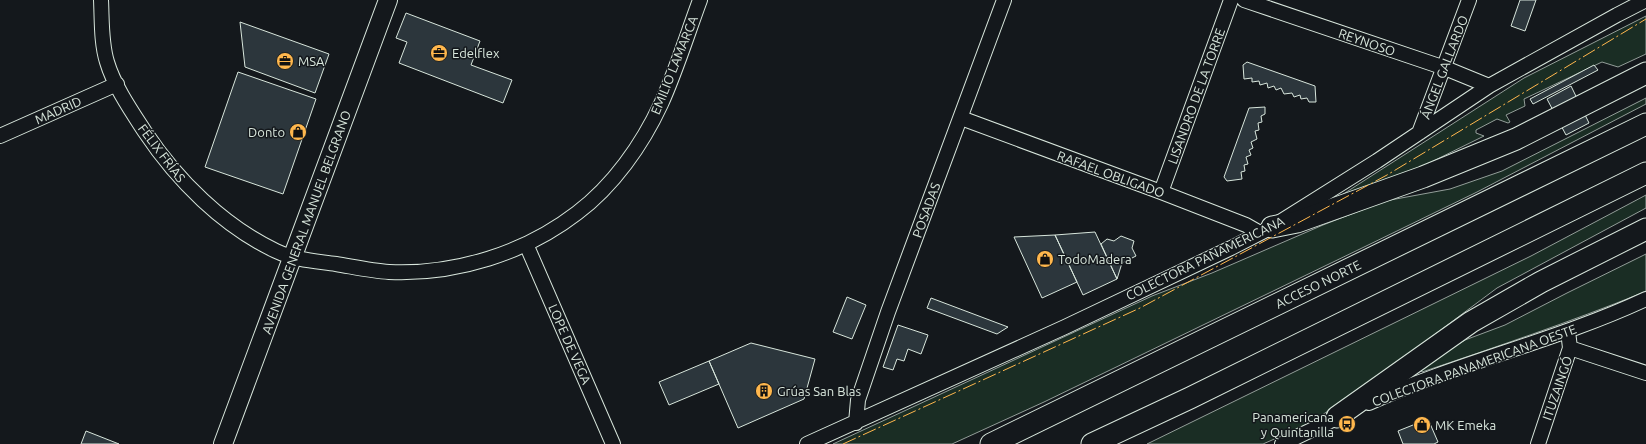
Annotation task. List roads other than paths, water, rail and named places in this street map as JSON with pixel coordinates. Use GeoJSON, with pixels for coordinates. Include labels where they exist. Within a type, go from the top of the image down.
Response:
{"type":"FeatureCollection","features":[{"type":"Feature","properties":{"kind":"highway"},"geometry":{"type":"LineString","coordinates":[[1266,230],[1297,222],[1423,177],[1516,139],[1646,73]]}},
{"type":"Feature","properties":{"kind":"highway","name":"ACCESO NORTE"},"geometry":{"type":"LineString","coordinates":[[990,444],[1646,124]]}},
{"type":"Feature","properties":{"kind":"highway"},"geometry":{"type":"LineString","coordinates":[[1092,444],[1190,398],[1646,173]]}},
{"type":"Feature","properties":{"kind":"highway"},"geometry":{"type":"LineString","coordinates":[[1337,417],[1471,322],[1541,282],[1646,229]]}},
{"type":"Feature","properties":{"kind":"main road","name":"AVENIDA GENERAL MANUEL BELGRANO"},"geometry":{"type":"LineString","coordinates":[[223,444],[388,0]]}},
{"type":"Feature","properties":{"kind":"street","name":"FÉLIX FRÍAS"},"geometry":{"type":"LineString","coordinates":[[101,0],[107,63],[134,115],[155,147],[174,172],[196,195],[217,213],[262,244],[292,258]]}},
{"type":"Feature","properties":{"kind":"street","name":"EMILIO LAMARCA"},"geometry":{"type":"LineString","coordinates":[[292,258],[387,272],[432,271],[484,260],[503,254],[553,230],[578,212],[599,193],[617,174],[636,148],[661,104],[700,0]]}},
{"type":"Feature","properties":{"kind":"street","name":"POSADAS"},"geometry":{"type":"LineString","coordinates":[[856,423],[858,400],[888,312],[1004,0]]}},
{"type":"Feature","properties":{"kind":"street","name":"LISANDRO DE LA TORRE"},"geometry":{"type":"LineString","coordinates":[[1161,192],[1232,0]]}},
{"type":"Feature","properties":{"kind":"street","name":"REYNOSO"},"geometry":{"type":"LineString","coordinates":[[1244,0],[1445,68],[1488,86]]}},
{"type":"Feature","properties":{"kind":"street","name":"ÁNGEL GALLARDO"},"geometry":{"type":"LineString","coordinates":[[1419,133],[1445,68],[1469,0]]}},
{"type":"Feature","properties":{"kind":"street","name":"COLECTORA PANAMERICANA"},"geometry":{"type":"LineString","coordinates":[[807,444],[1065,327],[1266,230],[1310,204],[1488,86],[1646,0]]}},
{"type":"Feature","properties":{"kind":"street","name":"MADRID"},"geometry":{"type":"LineString","coordinates":[[0,136],[117,84]]}},
{"type":"Feature","properties":{"kind":"street","name":"RAFAEL OBLIGADO"},"geometry":{"type":"LineString","coordinates":[[960,118],[1246,225],[1266,230]]}},
{"type":"Feature","properties":{"kind":"street","name":"LOPE DE VEGA"},"geometry":{"type":"LineString","coordinates":[[526,244],[614,444]]}},
{"type":"Feature","properties":{"kind":"street","name":"COLECTORA PANAMERICANA OESTE"},"geometry":{"type":"LineString","coordinates":[[1282,444],[1337,417],[1401,389],[1568,331],[1646,299]]}},
{"type":"Feature","properties":{"kind":"street","name":"ITUZAINGÓ"},"geometry":{"type":"LineString","coordinates":[[1538,444],[1570,348],[1568,331]]}},
{"type":"Feature","properties":{"kind":"street"},"geometry":{"type":"LineString","coordinates":[[1570,348],[1646,373]]}},
{"type":"Feature","properties":{"kind":"place","name":"Edelflex"},"geometry":{"type":"Point","coordinates":[439,53]}},
{"type":"Feature","properties":{"kind":"place","name":"MSA"},"geometry":{"type":"Point","coordinates":[285,61]}},
{"type":"Feature","properties":{"kind":"place","name":"Donto"},"geometry":{"type":"Point","coordinates":[298,132]}},
{"type":"Feature","properties":{"kind":"place","name":"TodoMadera"},"geometry":{"type":"Point","coordinates":[1045,259]}},
{"type":"Feature","properties":{"kind":"place","name":"Grúas San Blas"},"geometry":{"type":"Point","coordinates":[764,391]}},
{"type":"Feature","properties":{"kind":"place","name":"Panamericana y Quintanilla"},"geometry":{"type":"Point","coordinates":[1347,424]}},
{"type":"Feature","properties":{"kind":"place","name":"MK Emeka"},"geometry":{"type":"Point","coordinates":[1422,425]}}]}
